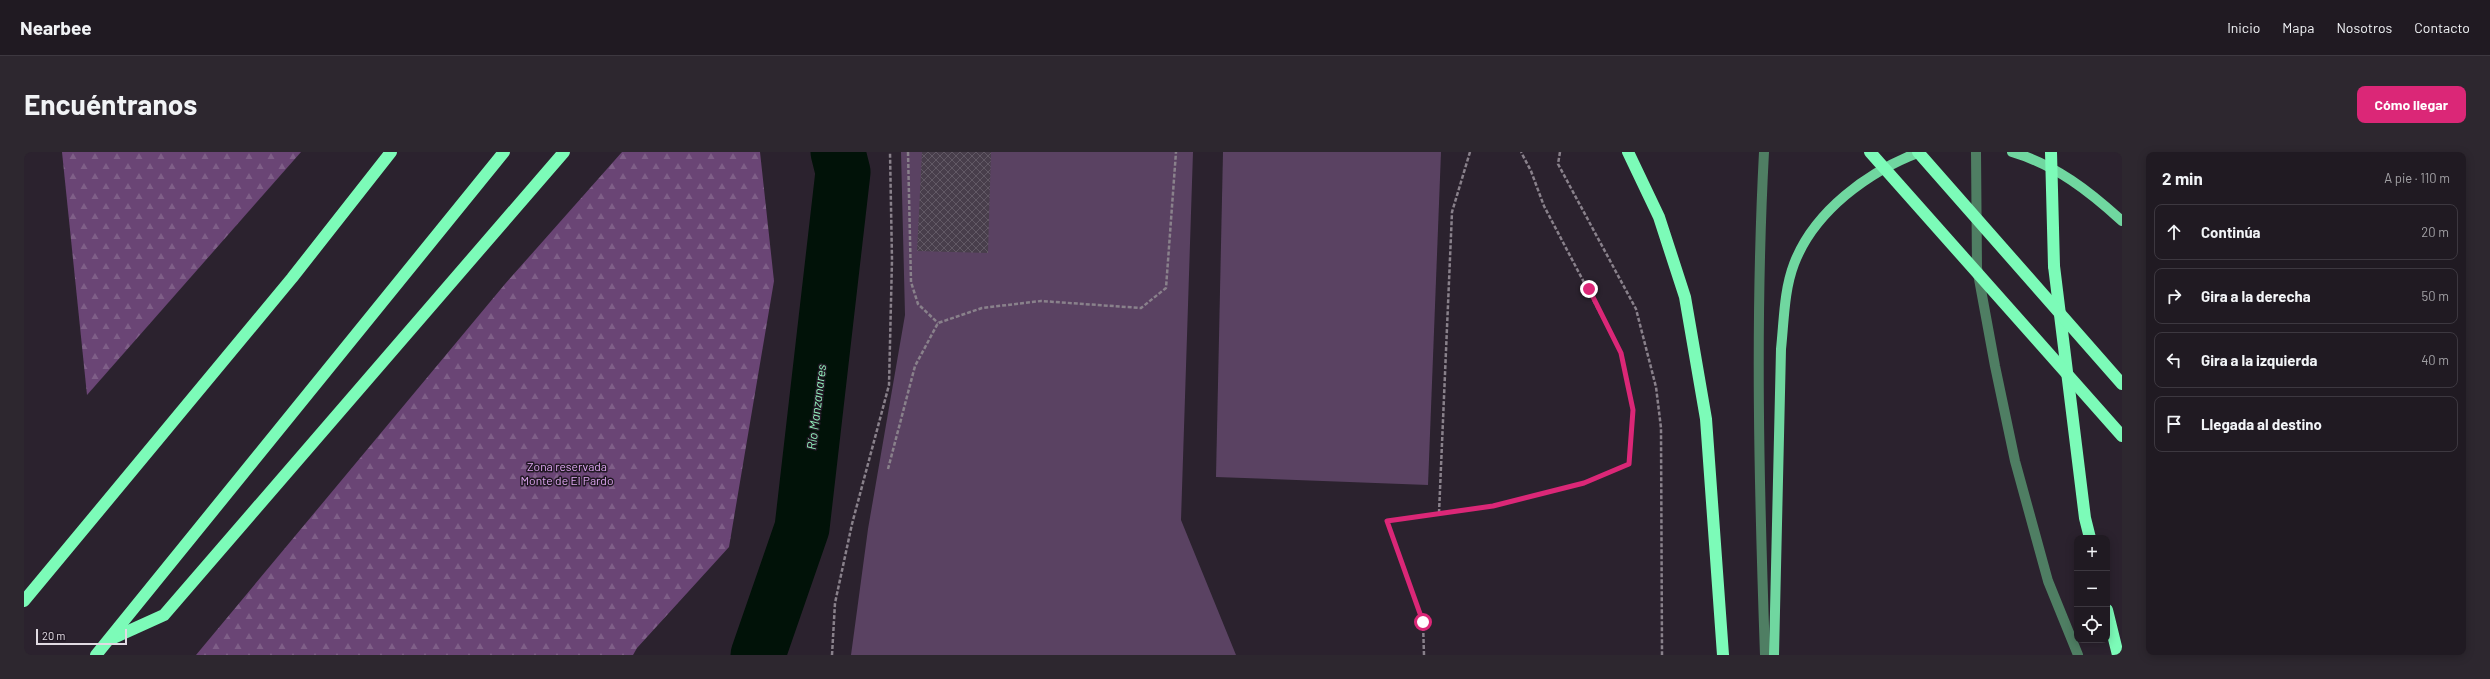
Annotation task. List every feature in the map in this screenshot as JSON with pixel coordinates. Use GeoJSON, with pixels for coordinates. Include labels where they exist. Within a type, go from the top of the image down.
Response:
{"type":"FeatureCollection","features":[{"type":"Feature","properties":{"kind":"highway"},"geometry":{"type":"LineString","coordinates":[[24,601],[292,278],[391,152]]}},
{"type":"Feature","properties":{"kind":"highway"},"geometry":{"type":"LineString","coordinates":[[96,655],[111,639],[272,437],[504,152]]}},
{"type":"Feature","properties":{"kind":"highway"},"geometry":{"type":"LineString","coordinates":[[111,639],[164,615],[564,152]]}},
{"type":"Feature","properties":{"kind":"highway"},"geometry":{"type":"LineString","coordinates":[[1628,152],[1659,217],[1685,297],[1706,419],[1723,655]]}},
{"type":"Feature","properties":{"kind":"highway"},"geometry":{"type":"LineString","coordinates":[[1870,152],[2122,436]]}},
{"type":"Feature","properties":{"kind":"highway"},"geometry":{"type":"LineString","coordinates":[[1919,152],[2122,384]]}},
{"type":"Feature","properties":{"kind":"highway"},"geometry":{"type":"LineString","coordinates":[[2051,152],[2054,266],[2085,518],[2089,535]]}},
{"type":"Feature","properties":{"kind":"highway"},"geometry":{"type":"LineString","coordinates":[[2110,622],[2118,655]]}},
{"type":"Feature","properties":{"kind":"main road"},"geometry":{"type":"LineString","coordinates":[[1774,655],[1781,349],[1785,306],[1794,265],[1810,233],[1839,202],[1868,179],[1898,160],[1919,152]]}},
{"type":"Feature","properties":{"kind":"main road"},"geometry":{"type":"LineString","coordinates":[[2012,152],[2028,157],[2062,172],[2093,196],[2122,222]]}},
{"type":"Feature","properties":{"kind":"street"},"geometry":{"type":"LineString","coordinates":[[1764,152],[1760,234],[1757,370],[1765,655]]}},
{"type":"Feature","properties":{"kind":"street"},"geometry":{"type":"LineString","coordinates":[[1976,152],[1975,191],[1977,268],[2015,461],[2048,581],[2078,655]]}},
{"type":"Feature","properties":{"kind":"path"},"geometry":{"type":"LineString","coordinates":[[832,655],[835,603],[852,524],[889,385],[892,260],[890,152]]}},
{"type":"Feature","properties":{"kind":"path"},"geometry":{"type":"LineString","coordinates":[[908,152],[911,282],[918,304],[938,323]]}},
{"type":"Feature","properties":{"kind":"path"},"geometry":{"type":"LineString","coordinates":[[888,469],[915,366],[938,323],[982,308],[1041,301],[1141,308],[1166,288],[1176,152]]}},
{"type":"Feature","properties":{"kind":"path"},"geometry":{"type":"LineString","coordinates":[[1439,514],[1452,212],[1470,152]]}},
{"type":"Feature","properties":{"kind":"path"},"geometry":{"type":"LineString","coordinates":[[1424,655],[1423,622],[1387,521],[1493,506],[1584,483],[1629,464],[1633,410],[1621,353],[1544,206],[1531,170],[1521,152]]}},
{"type":"Feature","properties":{"kind":"path"},"geometry":{"type":"LineString","coordinates":[[1560,152],[1558,164],[1636,309],[1656,387],[1661,428],[1662,655]]}},
{"type":"Feature","properties":{"kind":"shaded area"},"geometry":{"type":"Polygon","coordinates":[[[901,152],[1193,152],[1181,520],[1236,655],[851,655],[868,529],[905,315],[901,152]]]}},
{"type":"Feature","properties":{"kind":"shaded area"},"geometry":{"type":"Polygon","coordinates":[[[1223,152],[1441,152],[1428,485],[1216,477],[1223,152]]]}},
{"type":"Feature","properties":{"kind":"green space"},"geometry":{"type":"Polygon","coordinates":[[[62,152],[301,152],[87,395],[62,152]]]}},
{"type":"Feature","properties":{"kind":"green space","name":"Zona reservada Monte de El Pardo"},"geometry":{"type":"Polygon","coordinates":[[[622,152],[760,152],[774,281],[729,547],[637,648],[633,655],[196,655],[505,284],[622,152]]]}},
{"type":"Feature","properties":{"kind":"building"},"geometry":{"type":"Polygon","coordinates":[[[922,152],[991,152],[988,253],[917,251],[922,152]]]}},
{"type":"Feature","properties":{"kind":"waterway","name":"Río Manzanares"},"geometry":{"type":"LineString","coordinates":[[758,655],[802,528],[843,172],[838,152]]}},
{"type":"Feature","properties":{"kind":"route"},"geometry":{"type":"LineString","coordinates":[[1423,622],[1387,521],[1493,506],[1584,483],[1629,464],[1633,410],[1621,353],[1589,289]]}}]}
